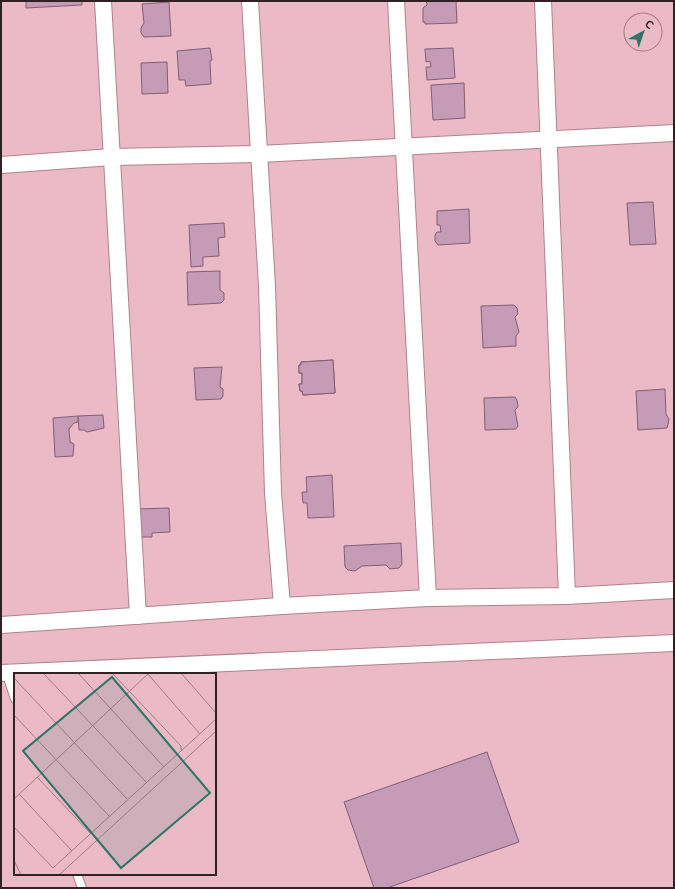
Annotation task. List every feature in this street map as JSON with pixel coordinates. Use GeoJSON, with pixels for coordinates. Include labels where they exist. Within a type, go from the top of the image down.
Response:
{"type":"FeatureCollection","features":[{"type":"Feature","properties":{"kind":"street"},"geometry":{"type":"LineString","coordinates":[[103,1],[138,616]]}},
{"type":"Feature","properties":{"kind":"street"},"geometry":{"type":"LineString","coordinates":[[250,1],[267,286],[273,493],[282,606]]}},
{"type":"Feature","properties":{"kind":"street"},"geometry":{"type":"LineString","coordinates":[[396,1],[428,598]]}},
{"type":"Feature","properties":{"kind":"street"},"geometry":{"type":"LineString","coordinates":[[543,1],[567,596]]}},
{"type":"Feature","properties":{"kind":"street"},"geometry":{"type":"LineString","coordinates":[[1,165],[112,157],[259,154],[549,138],[674,133]]}},
{"type":"Feature","properties":{"kind":"street"},"geometry":{"type":"LineString","coordinates":[[1,624],[428,598],[567,596],[674,590]]}},
{"type":"Feature","properties":{"kind":"street"},"geometry":{"type":"LineString","coordinates":[[3,672],[674,643]]}},
{"type":"Feature","properties":{"kind":"lane"},"geometry":{"type":"LineString","coordinates":[[3,672],[14,697]]}},
{"type":"Feature","properties":{"kind":"lane"},"geometry":{"type":"LineString","coordinates":[[77,875],[82,888]]}},
{"type":"Feature","properties":{"kind":"building"},"geometry":{"type":"Polygon","coordinates":[[[26,1],[82,1],[82,5],[26,8],[26,1]]]}},
{"type":"Feature","properties":{"kind":"building"},"geometry":{"type":"Polygon","coordinates":[[[425,1],[456,1],[457,23],[425,24],[425,22],[423,22],[423,8],[427,5],[427,3],[425,1]]]}},
{"type":"Feature","properties":{"kind":"building"},"geometry":{"type":"Polygon","coordinates":[[[169,2],[171,36],[144,37],[141,33],[141,28],[144,23],[142,4],[169,2]]]}},
{"type":"Feature","properties":{"kind":"building"},"geometry":{"type":"Polygon","coordinates":[[[210,48],[212,60],[210,61],[211,84],[186,86],[185,80],[179,80],[177,51],[210,48]]]}},
{"type":"Feature","properties":{"kind":"building"},"geometry":{"type":"Polygon","coordinates":[[[453,48],[455,78],[427,80],[426,67],[431,67],[430,61],[426,62],[425,49],[453,48]]]}},
{"type":"Feature","properties":{"kind":"building"},"geometry":{"type":"Polygon","coordinates":[[[167,62],[168,93],[142,94],[141,63],[167,62]]]}},
{"type":"Feature","properties":{"kind":"building"},"geometry":{"type":"Polygon","coordinates":[[[464,83],[465,118],[433,120],[431,85],[464,83]]]}},
{"type":"Feature","properties":{"kind":"building"},"geometry":{"type":"Polygon","coordinates":[[[653,202],[656,244],[630,245],[627,203],[653,202]]]}},
{"type":"Feature","properties":{"kind":"building"},"geometry":{"type":"Polygon","coordinates":[[[469,209],[470,243],[438,245],[435,241],[435,235],[437,232],[441,232],[440,225],[437,225],[437,211],[469,209]]]}},
{"type":"Feature","properties":{"kind":"building"},"geometry":{"type":"Polygon","coordinates":[[[224,223],[225,237],[218,238],[219,256],[203,257],[203,266],[191,267],[189,225],[224,223]]]}},
{"type":"Feature","properties":{"kind":"building"},"geometry":{"type":"Polygon","coordinates":[[[220,271],[220,290],[224,293],[224,300],[221,303],[188,305],[187,272],[220,271]]]}},
{"type":"Feature","properties":{"kind":"building"},"geometry":{"type":"Polygon","coordinates":[[[514,305],[517,308],[518,314],[515,317],[519,332],[516,336],[516,346],[483,348],[481,306],[514,305]]]}},
{"type":"Feature","properties":{"kind":"building"},"geometry":{"type":"Polygon","coordinates":[[[333,360],[335,393],[303,395],[302,391],[300,391],[299,384],[302,384],[302,373],[299,373],[299,365],[301,365],[301,362],[333,360]]]}},
{"type":"Feature","properties":{"kind":"building"},"geometry":{"type":"Polygon","coordinates":[[[333,360],[335,393],[303,395],[302,391],[300,391],[299,384],[302,384],[302,373],[299,373],[299,365],[301,365],[301,362],[333,360]]]}},
{"type":"Feature","properties":{"kind":"building"},"geometry":{"type":"Polygon","coordinates":[[[222,367],[220,387],[223,389],[223,396],[221,399],[196,400],[194,368],[222,367]]]}},
{"type":"Feature","properties":{"kind":"building"},"geometry":{"type":"Polygon","coordinates":[[[665,389],[666,414],[669,419],[667,428],[638,430],[636,391],[665,389]]]}},
{"type":"Feature","properties":{"kind":"building"},"geometry":{"type":"Polygon","coordinates":[[[515,397],[518,407],[515,410],[518,426],[516,429],[485,430],[484,398],[515,397]]]}},
{"type":"Feature","properties":{"kind":"building"},"geometry":{"type":"Polygon","coordinates":[[[103,415],[104,428],[87,432],[84,430],[79,430],[78,416],[103,415]]]}},
{"type":"Feature","properties":{"kind":"building"},"geometry":{"type":"Polygon","coordinates":[[[78,416],[78,422],[74,423],[69,429],[70,442],[74,444],[73,456],[55,457],[53,418],[78,416]]]}},
{"type":"Feature","properties":{"kind":"building"},"geometry":{"type":"Polygon","coordinates":[[[332,475],[334,517],[308,518],[307,503],[303,503],[302,492],[307,492],[306,477],[332,475]]]}},
{"type":"Feature","properties":{"kind":"building"},"geometry":{"type":"Polygon","coordinates":[[[169,508],[170,532],[152,533],[152,537],[138,537],[137,509],[169,508]]]}},
{"type":"Feature","properties":{"kind":"building"},"geometry":{"type":"Polygon","coordinates":[[[401,543],[402,564],[399,568],[390,569],[386,565],[362,566],[355,571],[348,570],[345,567],[344,546],[401,543]]]}},
{"type":"Feature","properties":{"kind":"building"},"geometry":{"type":"Polygon","coordinates":[[[487,752],[519,842],[387,888],[374,888],[344,802],[487,752]]]}}]}
